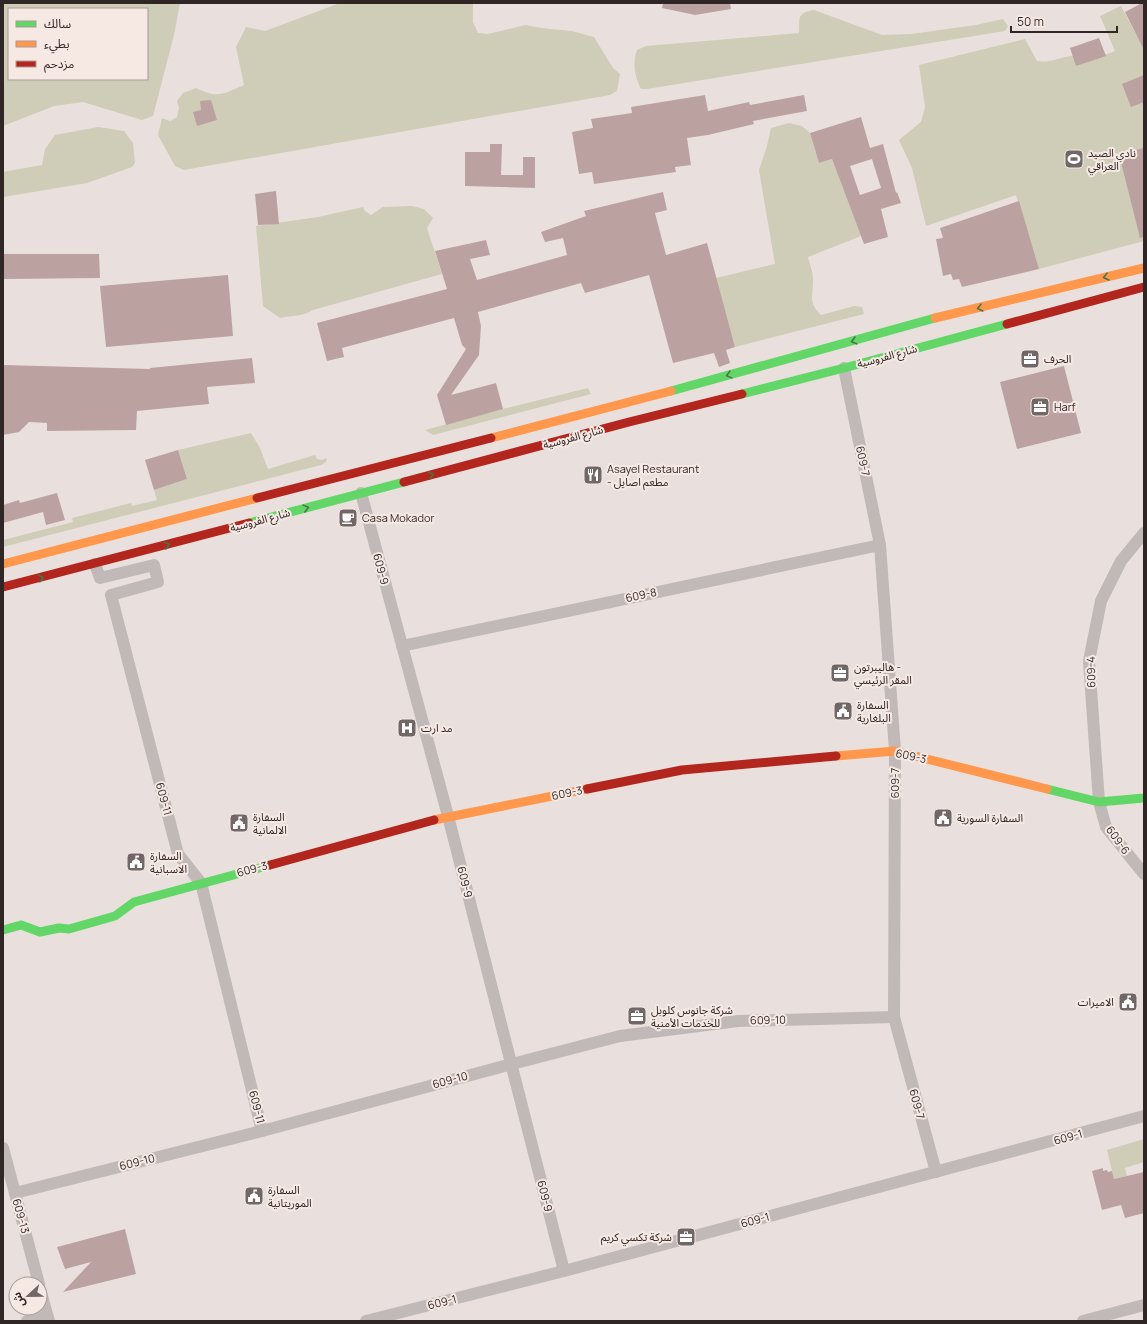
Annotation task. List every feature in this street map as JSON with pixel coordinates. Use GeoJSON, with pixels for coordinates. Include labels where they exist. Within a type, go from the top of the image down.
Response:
{"type":"FeatureCollection","features":[{"type":"Feature","properties":{"kind":"street","name":"شارع الفروسية"},"geometry":{"type":"LineString","coordinates":[[3,587],[361,493],[936,318],[1144,268]]}},
{"type":"Feature","properties":{"kind":"street","name":"شارع الفروسية"},"geometry":{"type":"LineString","coordinates":[[3,564],[356,472],[627,413],[844,368],[1144,287]]}},
{"type":"Feature","properties":{"kind":"street","name":"609-7"},"geometry":{"type":"LineString","coordinates":[[844,368],[880,545],[895,751],[894,1017],[936,1172]]}},
{"type":"Feature","properties":{"kind":"street","name":"609-9"},"geometry":{"type":"LineString","coordinates":[[361,493],[448,816],[564,1271]]}},
{"type":"Feature","properties":{"kind":"street","name":"609-4"},"geometry":{"type":"LineString","coordinates":[[1099,802],[1089,661],[1101,601],[1121,561],[1144,532]]}},
{"type":"Feature","properties":{"kind":"street","name":"609-8"},"geometry":{"type":"LineString","coordinates":[[402,646],[880,545]]}},
{"type":"Feature","properties":{"kind":"street","name":"609-11"},"geometry":{"type":"LineString","coordinates":[[95,564],[100,578],[154,565],[158,582],[111,595],[178,854],[201,883],[262,1131]]}},
{"type":"Feature","properties":{"kind":"street","name":"609-3"},"geometry":{"type":"LineString","coordinates":[[3,930],[21,924],[40,932],[59,928],[69,929],[115,916],[134,902],[448,816],[682,770],[895,751],[1099,802],[1144,798]]}},
{"type":"Feature","properties":{"kind":"street","name":"609-6"},"geometry":{"type":"LineString","coordinates":[[1099,802],[1106,827],[1144,874]]}},
{"type":"Feature","properties":{"kind":"street","name":"609-10"},"geometry":{"type":"LineString","coordinates":[[15,1193],[262,1131],[620,1036],[738,1021],[894,1017]]}},
{"type":"Feature","properties":{"kind":"street","name":"609-1"},"geometry":{"type":"LineString","coordinates":[[366,1321],[564,1271],[1144,1116]]}},
{"type":"Feature","properties":{"kind":"street","name":"609-13"},"geometry":{"type":"LineString","coordinates":[[3,1148],[37,1276]]}},
{"type":"Feature","properties":{"kind":"street"},"geometry":{"type":"LineString","coordinates":[[1090,1320],[1144,1305]]}},
{"type":"Feature","properties":{"kind":"street"},"geometry":{"type":"LineString","coordinates":[[27,1321],[48,1319]]}},
{"type":"Feature","properties":{"kind":"shaded area"},"geometry":{"type":"Polygon","coordinates":[[[3,3],[180,3],[174,35],[153,116],[142,120],[83,102],[54,106],[3,126],[3,3]]]}},
{"type":"Feature","properties":{"kind":"shaded area"},"geometry":{"type":"Polygon","coordinates":[[[340,3],[473,3],[473,22],[478,33],[488,34],[525,25],[572,31],[594,37],[613,68],[620,74],[617,91],[610,95],[184,170],[175,166],[158,135],[162,118],[170,121],[177,117],[179,108],[177,101],[183,93],[196,88],[210,93],[220,94],[244,85],[236,47],[246,27],[265,31],[340,3]]]}},
{"type":"Feature","properties":{"kind":"shaded area"},"geometry":{"type":"Polygon","coordinates":[[[1121,6],[1137,36],[1144,32],[1144,241],[1039,269],[1016,195],[926,226],[912,168],[899,140],[921,122],[925,107],[919,65],[1025,39],[1037,61],[1051,61],[1077,55],[1103,55],[1115,51],[1100,16],[1121,6]]]}},
{"type":"Feature","properties":{"kind":"shaded area"},"geometry":{"type":"Polygon","coordinates":[[[814,10],[882,35],[911,34],[976,25],[1003,19],[1008,26],[1005,31],[641,89],[635,70],[635,55],[637,50],[646,46],[799,33],[800,17],[808,11],[814,10]]]}},
{"type":"Feature","properties":{"kind":"shaded area"},"geometry":{"type":"Polygon","coordinates":[[[789,123],[802,126],[810,133],[819,163],[832,159],[861,236],[808,257],[813,276],[812,300],[814,307],[821,315],[854,306],[862,307],[864,314],[735,347],[716,278],[775,264],[759,170],[771,128],[789,123]]]}},
{"type":"Feature","properties":{"kind":"shaded area"},"geometry":{"type":"Polygon","coordinates":[[[98,127],[124,131],[133,143],[135,163],[132,167],[87,183],[3,197],[3,172],[42,165],[45,149],[55,135],[98,127]]]}},
{"type":"Feature","properties":{"kind":"shaded area"},"geometry":{"type":"Polygon","coordinates":[[[412,206],[424,209],[433,218],[427,228],[442,274],[313,310],[301,315],[280,318],[263,306],[256,226],[318,217],[363,207],[365,211],[371,215],[383,207],[412,206]]]}},
{"type":"Feature","properties":{"kind":"shaded area"},"geometry":{"type":"Polygon","coordinates":[[[588,388],[591,394],[433,435],[425,430],[503,409],[588,388]]]}},
{"type":"Feature","properties":{"kind":"shaded area"},"geometry":{"type":"Polygon","coordinates":[[[251,433],[260,448],[268,469],[315,455],[317,459],[321,460],[327,458],[326,462],[321,465],[3,547],[3,540],[73,522],[72,518],[131,503],[132,506],[157,500],[154,490],[187,479],[178,450],[251,433]]]}},
{"type":"Feature","properties":{"kind":"shaded area"},"geometry":{"type":"Polygon","coordinates":[[[1144,1139],[1144,1162],[1125,1168],[1127,1176],[1114,1179],[1107,1150],[1144,1139]]]}},
{"type":"Feature","properties":{"kind":"building"},"geometry":{"type":"Polygon","coordinates":[[[663,3],[730,3],[731,9],[695,15],[662,8],[663,3]]]}},
{"type":"Feature","properties":{"kind":"building"},"geometry":{"type":"Polygon","coordinates":[[[1144,3],[1144,50],[1125,12],[1144,3]]]}},
{"type":"Feature","properties":{"kind":"building"},"geometry":{"type":"Polygon","coordinates":[[[1099,38],[1106,56],[1076,66],[1070,48],[1099,38]]]}},
{"type":"Feature","properties":{"kind":"building"},"geometry":{"type":"Polygon","coordinates":[[[1144,75],[1144,102],[1131,107],[1122,84],[1144,75]]]}},
{"type":"Feature","properties":{"kind":"building"},"geometry":{"type":"Polygon","coordinates":[[[705,95],[708,111],[749,102],[750,105],[804,95],[807,111],[753,121],[754,124],[708,135],[687,138],[691,165],[675,167],[676,172],[594,184],[592,172],[579,174],[572,132],[593,128],[591,119],[632,113],[631,107],[705,95]]]}},
{"type":"Feature","properties":{"kind":"building"},"geometry":{"type":"Polygon","coordinates":[[[211,100],[217,120],[197,126],[193,112],[201,110],[200,101],[211,100]]]}},
{"type":"Feature","properties":{"kind":"building"},"geometry":{"type":"Polygon","coordinates":[[[861,117],[870,148],[883,144],[896,193],[897,192],[901,203],[881,209],[888,237],[864,244],[832,159],[819,163],[810,133],[861,117]],[[872,159],[850,166],[860,195],[881,188],[872,159]]]}},
{"type":"Feature","properties":{"kind":"building"},"geometry":{"type":"Polygon","coordinates":[[[490,144],[502,144],[501,175],[523,175],[523,157],[535,157],[535,188],[465,186],[465,152],[490,152],[490,144]]]}},
{"type":"Feature","properties":{"kind":"building"},"geometry":{"type":"Polygon","coordinates":[[[1144,148],[1144,237],[1140,238],[1119,154],[1144,148]]]}},
{"type":"Feature","properties":{"kind":"building"},"geometry":{"type":"Polygon","coordinates":[[[276,191],[279,224],[258,225],[255,194],[276,191]]]}},
{"type":"Feature","properties":{"kind":"building"},"geometry":{"type":"Polygon","coordinates":[[[663,192],[667,210],[655,213],[666,255],[707,243],[735,347],[726,350],[730,363],[719,367],[714,353],[673,363],[649,275],[585,293],[581,283],[478,312],[481,326],[479,355],[451,395],[496,383],[503,409],[446,425],[437,395],[466,349],[462,345],[454,318],[342,348],[344,357],[327,361],[317,323],[447,289],[435,251],[486,240],[490,255],[470,259],[477,280],[567,255],[563,238],[545,242],[541,232],[586,216],[584,211],[663,192]]]}},
{"type":"Feature","properties":{"kind":"building"},"geometry":{"type":"Polygon","coordinates":[[[1019,201],[1039,269],[962,287],[959,279],[953,280],[951,274],[943,276],[936,239],[943,238],[940,228],[1019,201]]]}},
{"type":"Feature","properties":{"kind":"building"},"geometry":{"type":"Polygon","coordinates":[[[4,254],[99,254],[100,278],[4,279],[4,254]]]}},
{"type":"Feature","properties":{"kind":"building"},"geometry":{"type":"Polygon","coordinates":[[[228,275],[233,336],[106,347],[100,286],[228,275]]]}},
{"type":"Feature","properties":{"kind":"building"},"geometry":{"type":"Polygon","coordinates":[[[252,358],[255,383],[207,387],[209,404],[137,411],[136,430],[47,431],[47,423],[29,422],[19,432],[3,435],[3,365],[150,369],[252,358]]]}},
{"type":"Feature","properties":{"kind":"building","name":"Harf"},"geometry":{"type":"Polygon","coordinates":[[[1064,366],[1081,433],[1017,449],[1000,382],[1064,366]]]}},
{"type":"Feature","properties":{"kind":"building"},"geometry":{"type":"Polygon","coordinates":[[[178,450],[187,479],[154,490],[145,460],[178,450]]]}},
{"type":"Feature","properties":{"kind":"building"},"geometry":{"type":"Polygon","coordinates":[[[57,493],[65,520],[46,525],[43,512],[3,523],[3,505],[19,500],[20,503],[57,493]]]}},
{"type":"Feature","properties":{"kind":"building"},"geometry":{"type":"Polygon","coordinates":[[[1103,1168],[1103,1171],[1112,1171],[1114,1179],[1144,1172],[1144,1213],[1125,1218],[1121,1205],[1102,1210],[1092,1171],[1103,1168]]]}},
{"type":"Feature","properties":{"kind":"building"},"geometry":{"type":"Polygon","coordinates":[[[125,1229],[136,1274],[63,1292],[91,1262],[65,1269],[57,1247],[125,1229]]]}},
{"type":"Feature","properties":{"kind":"traffic: fast"},"geometry":{"type":"LineString","coordinates":[[671,391],[935,318]]}},
{"type":"Feature","properties":{"kind":"traffic: fast"},"geometry":{"type":"LineString","coordinates":[[742,394],[1007,324]]}},
{"type":"Feature","properties":{"kind":"traffic: fast"},"geometry":{"type":"LineString","coordinates":[[249,523],[404,482]]}},
{"type":"Feature","properties":{"kind":"traffic: fast"},"geometry":{"type":"LineString","coordinates":[[1047,789],[1099,802],[1144,798]]}},
{"type":"Feature","properties":{"kind":"traffic: fast"},"geometry":{"type":"LineString","coordinates":[[3,930],[21,925],[40,932],[59,928],[69,929],[115,916],[134,902],[270,865]]}},
{"type":"Feature","properties":{"kind":"traffic: slow"},"geometry":{"type":"LineString","coordinates":[[935,318],[1144,268]]}},
{"type":"Feature","properties":{"kind":"traffic: slow"},"geometry":{"type":"LineString","coordinates":[[491,438],[671,391]]}},
{"type":"Feature","properties":{"kind":"traffic: slow"},"geometry":{"type":"LineString","coordinates":[[3,564],[257,498]]}},
{"type":"Feature","properties":{"kind":"traffic: slow"},"geometry":{"type":"LineString","coordinates":[[836,756],[895,751],[1047,789]]}},
{"type":"Feature","properties":{"kind":"traffic: slow"},"geometry":{"type":"LineString","coordinates":[[434,820],[587,789]]}},
{"type":"Feature","properties":{"kind":"traffic: jam"},"geometry":{"type":"LineString","coordinates":[[1007,324],[1144,287]]}},
{"type":"Feature","properties":{"kind":"traffic: jam"},"geometry":{"type":"LineString","coordinates":[[404,482],[629,422],[742,394]]}},
{"type":"Feature","properties":{"kind":"traffic: jam"},"geometry":{"type":"LineString","coordinates":[[257,498],[491,438]]}},
{"type":"Feature","properties":{"kind":"traffic: jam"},"geometry":{"type":"LineString","coordinates":[[3,587],[249,523]]}},
{"type":"Feature","properties":{"kind":"traffic: jam"},"geometry":{"type":"LineString","coordinates":[[587,789],[682,770],[836,756]]}},
{"type":"Feature","properties":{"kind":"traffic: jam"},"geometry":{"type":"LineString","coordinates":[[270,865],[434,820]]}},
{"type":"Feature","properties":{"kind":"place","name":"نادي الصيد العراقي"},"geometry":{"type":"Point","coordinates":[1074,159]}},
{"type":"Feature","properties":{"kind":"place","name":"الحرف"},"geometry":{"type":"Point","coordinates":[1030,359]}},
{"type":"Feature","properties":{"kind":"place","name":"Harf"},"geometry":{"type":"Point","coordinates":[1040,407]}},
{"type":"Feature","properties":{"kind":"place","name":"Asayel Restaurant - مطعم اصايل"},"geometry":{"type":"Point","coordinates":[593,475]}},
{"type":"Feature","properties":{"kind":"place","name":"Casa Mokador"},"geometry":{"type":"Point","coordinates":[348,518]}},
{"type":"Feature","properties":{"kind":"place","name":"هاليبرتون - المقر الرئيسي"},"geometry":{"type":"Point","coordinates":[840,673]}},
{"type":"Feature","properties":{"kind":"place","name":"السفارة البلغارية"},"geometry":{"type":"Point","coordinates":[843,711]}},
{"type":"Feature","properties":{"kind":"place","name":"مد ارت"},"geometry":{"type":"Point","coordinates":[407,728]}},
{"type":"Feature","properties":{"kind":"place","name":"السفارة السورية"},"geometry":{"type":"Point","coordinates":[943,818]}},
{"type":"Feature","properties":{"kind":"place","name":"السفارة الالمانية"},"geometry":{"type":"Point","coordinates":[239,823]}},
{"type":"Feature","properties":{"kind":"place","name":"السفارة الاسبانية"},"geometry":{"type":"Point","coordinates":[136,862]}},
{"type":"Feature","properties":{"kind":"place","name":"الاميرات"},"geometry":{"type":"Point","coordinates":[1128,1002]}},
{"type":"Feature","properties":{"kind":"place","name":"شركة جانوس كلوبل للخدمات الأمنية"},"geometry":{"type":"Point","coordinates":[637,1016]}},
{"type":"Feature","properties":{"kind":"place","name":"السفارة الموريتانية"},"geometry":{"type":"Point","coordinates":[254,1196]}},
{"type":"Feature","properties":{"kind":"place","name":"شركة تكسي كريم"},"geometry":{"type":"Point","coordinates":[686,1237]}}]}
